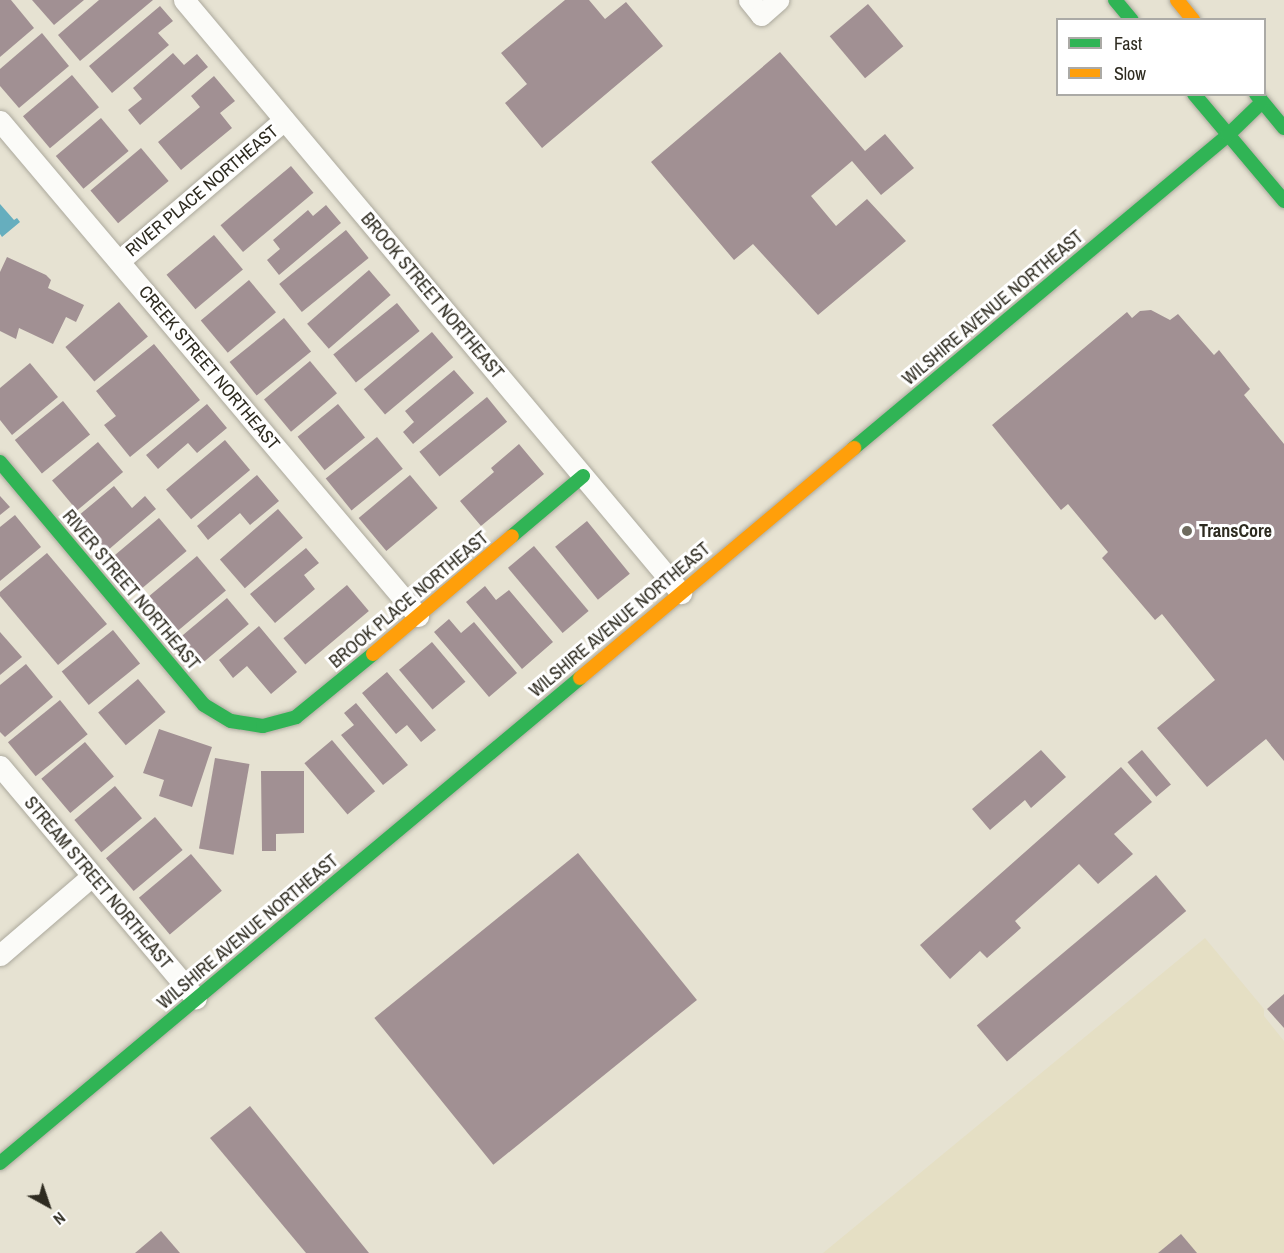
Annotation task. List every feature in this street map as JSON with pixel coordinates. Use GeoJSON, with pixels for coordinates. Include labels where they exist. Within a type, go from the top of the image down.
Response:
{"type":"FeatureCollection","features":[{"type":"Feature","properties":{"kind":"street","name":"BROOK STREET NORTHEAST"},"geometry":{"type":"LineString","coordinates":[[183,0],[681,593]]}},
{"type":"Feature","properties":{"kind":"street"},"geometry":{"type":"LineString","coordinates":[[749,0],[761,15],[778,0]]}},
{"type":"Feature","properties":{"kind":"street"},"geometry":{"type":"LineString","coordinates":[[1115,0],[1130,18]]}},
{"type":"Feature","properties":{"kind":"street"},"geometry":{"type":"LineString","coordinates":[[1177,0],[1191,18]]}},
{"type":"Feature","properties":{"kind":"street"},"geometry":{"type":"LineString","coordinates":[[1196,96],[1284,201]]}},
{"type":"Feature","properties":{"kind":"street"},"geometry":{"type":"LineString","coordinates":[[1259,98],[1284,128]]}},
{"type":"Feature","properties":{"kind":"street","name":"WILSHIRE AVENUE NORTHEAST"},"geometry":{"type":"LineString","coordinates":[[0,1163],[1228,135],[1259,98]]}},
{"type":"Feature","properties":{"kind":"street","name":"RIVER PLACE NORTHEAST"},"geometry":{"type":"LineString","coordinates":[[119,261],[285,120]]}},
{"type":"Feature","properties":{"kind":"street","name":"CREEK STREET NORTHEAST"},"geometry":{"type":"LineString","coordinates":[[0,121],[418,616]]}},
{"type":"Feature","properties":{"kind":"street","name":"RIVER STREET NORTHEAST"},"geometry":{"type":"LineString","coordinates":[[0,462],[204,705],[224,718],[246,725]]}},
{"type":"Feature","properties":{"kind":"street","name":"BROOK PLACE NORTHEAST"},"geometry":{"type":"LineString","coordinates":[[246,725],[272,725],[296,717],[583,476]]}},
{"type":"Feature","properties":{"kind":"street","name":"STREAM STREET NORTHEAST"},"geometry":{"type":"LineString","coordinates":[[0,766],[196,999]]}},
{"type":"Feature","properties":{"kind":"street"},"geometry":{"type":"LineString","coordinates":[[0,955],[92,876]]}},
{"type":"Feature","properties":{"kind":"shaded area"},"geometry":{"type":"Polygon","coordinates":[[[1205,938],[1264,1009],[1264,1016],[1284,1041],[1284,1253],[823,1253],[1205,938]]]}},
{"type":"Feature","properties":{"kind":"water"},"geometry":{"type":"Polygon","coordinates":[[[0,204],[14,220],[17,218],[20,222],[2,237],[0,234],[0,204]]]}},
{"type":"Feature","properties":{"kind":"building"},"geometry":{"type":"Polygon","coordinates":[[[0,0],[11,0],[34,28],[0,57],[0,0]]]}},
{"type":"Feature","properties":{"kind":"building"},"geometry":{"type":"Polygon","coordinates":[[[32,0],[84,0],[54,25],[32,0]]]}},
{"type":"Feature","properties":{"kind":"building"},"geometry":{"type":"Polygon","coordinates":[[[99,0],[153,0],[80,61],[58,35],[99,0]]]}},
{"type":"Feature","properties":{"kind":"building"},"geometry":{"type":"Polygon","coordinates":[[[565,0],[589,0],[605,19],[626,2],[663,46],[542,148],[505,103],[527,84],[501,53],[565,0]]]}},
{"type":"Feature","properties":{"kind":"building"},"geometry":{"type":"Polygon","coordinates":[[[868,4],[903,46],[865,78],[830,36],[868,4]]]}},
{"type":"Feature","properties":{"kind":"building"},"geometry":{"type":"Polygon","coordinates":[[[160,6],[173,21],[158,33],[169,45],[112,93],[89,66],[160,6]]]}},
{"type":"Feature","properties":{"kind":"building"},"geometry":{"type":"Polygon","coordinates":[[[42,33],[69,66],[19,108],[0,86],[0,69],[42,33]]]}},
{"type":"Feature","properties":{"kind":"building"},"geometry":{"type":"Polygon","coordinates":[[[780,52],[865,151],[885,134],[914,168],[881,195],[852,161],[811,196],[836,226],[867,199],[906,241],[818,315],[753,244],[734,260],[651,162],[780,52]]]}},
{"type":"Feature","properties":{"kind":"building"},"geometry":{"type":"Polygon","coordinates":[[[173,53],[184,65],[197,54],[208,67],[140,125],[128,110],[142,99],[133,88],[173,53]]]}},
{"type":"Feature","properties":{"kind":"building"},"geometry":{"type":"Polygon","coordinates":[[[72,75],[99,107],[50,148],[23,116],[72,75]]]}},
{"type":"Feature","properties":{"kind":"building"},"geometry":{"type":"Polygon","coordinates":[[[214,76],[235,101],[220,113],[232,128],[181,170],[158,142],[200,107],[191,96],[214,76]]]}},
{"type":"Feature","properties":{"kind":"building"},"geometry":{"type":"Polygon","coordinates":[[[101,118],[129,151],[83,189],[56,156],[101,118]]]}},
{"type":"Feature","properties":{"kind":"building"},"geometry":{"type":"Polygon","coordinates":[[[141,148],[169,181],[118,223],[90,190],[141,148]]]}},
{"type":"Feature","properties":{"kind":"building"},"geometry":{"type":"Polygon","coordinates":[[[291,166],[313,193],[243,252],[221,225],[291,166]]]}},
{"type":"Feature","properties":{"kind":"building"},"geometry":{"type":"Polygon","coordinates":[[[326,205],[341,223],[279,275],[267,260],[280,249],[273,240],[308,210],[313,216],[326,205]]]}},
{"type":"Feature","properties":{"kind":"building"},"geometry":{"type":"Polygon","coordinates":[[[346,230],[369,258],[302,312],[279,284],[346,230]]]}},
{"type":"Feature","properties":{"kind":"building"},"geometry":{"type":"Polygon","coordinates":[[[214,235],[243,269],[195,309],[167,275],[214,235]]]}},
{"type":"Feature","properties":{"kind":"building"},"geometry":{"type":"Polygon","coordinates":[[[7,257],[46,275],[51,280],[48,288],[84,305],[76,322],[66,317],[53,344],[19,328],[16,339],[0,331],[0,272],[7,257]]]}},
{"type":"Feature","properties":{"kind":"building"},"geometry":{"type":"Polygon","coordinates":[[[369,270],[391,295],[329,349],[307,324],[369,270]]]}},
{"type":"Feature","properties":{"kind":"building"},"geometry":{"type":"Polygon","coordinates":[[[249,280],[276,312],[228,353],[201,320],[249,280]]]}},
{"type":"Feature","properties":{"kind":"building"},"geometry":{"type":"Polygon","coordinates":[[[119,302],[148,336],[94,381],[65,347],[119,302]]]}},
{"type":"Feature","properties":{"kind":"building"},"geometry":{"type":"Polygon","coordinates":[[[397,303],[420,331],[356,383],[333,355],[397,303]]]}},
{"type":"Feature","properties":{"kind":"building","name":"TransCore"},"geometry":{"type":"Polygon","coordinates":[[[1151,310],[1170,320],[1178,314],[1214,355],[1219,350],[1250,389],[1244,395],[1284,444],[1284,761],[1266,739],[1207,787],[1157,728],[1215,680],[1162,614],[1155,620],[1102,558],[1108,552],[1068,504],[1061,510],[992,425],[1127,312],[1132,318],[1140,311],[1151,310]]]}},
{"type":"Feature","properties":{"kind":"building"},"geometry":{"type":"Polygon","coordinates":[[[284,318],[311,351],[257,395],[230,362],[284,318]]]}},
{"type":"Feature","properties":{"kind":"building"},"geometry":{"type":"Polygon","coordinates":[[[432,332],[453,357],[385,414],[364,389],[432,332]]]}},
{"type":"Feature","properties":{"kind":"building"},"geometry":{"type":"Polygon","coordinates":[[[154,344],[200,400],[130,457],[104,425],[116,416],[96,391],[154,344]]]}},
{"type":"Feature","properties":{"kind":"building"},"geometry":{"type":"Polygon","coordinates":[[[310,361],[337,393],[291,432],[264,400],[310,361]]]}},
{"type":"Feature","properties":{"kind":"building"},"geometry":{"type":"Polygon","coordinates":[[[30,363],[58,397],[12,435],[0,420],[0,388],[30,363]]]}},
{"type":"Feature","properties":{"kind":"building"},"geometry":{"type":"Polygon","coordinates":[[[454,370],[474,393],[413,444],[403,432],[414,422],[405,411],[454,370]]]}},
{"type":"Feature","properties":{"kind":"building"},"geometry":{"type":"Polygon","coordinates":[[[487,397],[507,422],[440,477],[419,452],[487,397]]]}},
{"type":"Feature","properties":{"kind":"building"},"geometry":{"type":"Polygon","coordinates":[[[63,401],[90,434],[42,473],[15,440],[63,401]]]}},
{"type":"Feature","properties":{"kind":"building"},"geometry":{"type":"Polygon","coordinates":[[[207,404],[227,428],[197,453],[188,443],[158,469],[146,455],[207,404]]]}},
{"type":"Feature","properties":{"kind":"building"},"geometry":{"type":"Polygon","coordinates":[[[338,404],[365,437],[325,470],[298,437],[338,404]]]}},
{"type":"Feature","properties":{"kind":"building"},"geometry":{"type":"Polygon","coordinates":[[[377,437],[403,469],[352,510],[326,479],[377,437]]]}},
{"type":"Feature","properties":{"kind":"building"},"geometry":{"type":"Polygon","coordinates":[[[225,440],[250,470],[191,519],[166,489],[225,440]]]}},
{"type":"Feature","properties":{"kind":"building"},"geometry":{"type":"Polygon","coordinates":[[[98,442],[123,472],[77,510],[52,481],[98,442]]]}},
{"type":"Feature","properties":{"kind":"building"},"geometry":{"type":"Polygon","coordinates":[[[519,444],[544,474],[481,526],[460,501],[494,472],[491,468],[519,444]]]}},
{"type":"Feature","properties":{"kind":"building"},"geometry":{"type":"Polygon","coordinates":[[[257,475],[279,501],[250,525],[240,513],[208,540],[197,526],[257,475]]]}},
{"type":"Feature","properties":{"kind":"building"},"geometry":{"type":"Polygon","coordinates":[[[410,475],[438,508],[386,551],[359,518],[410,475]]]}},
{"type":"Feature","properties":{"kind":"building"},"geometry":{"type":"Polygon","coordinates":[[[114,486],[132,508],[145,496],[156,509],[107,551],[78,516],[114,486]]]}},
{"type":"Feature","properties":{"kind":"building"},"geometry":{"type":"Polygon","coordinates":[[[0,496],[10,507],[0,515],[0,496]]]}},
{"type":"Feature","properties":{"kind":"building"},"geometry":{"type":"Polygon","coordinates":[[[278,509],[303,538],[245,588],[220,560],[278,509]]]}},
{"type":"Feature","properties":{"kind":"building"},"geometry":{"type":"Polygon","coordinates":[[[15,515],[41,547],[0,581],[0,527],[15,515]]]}},
{"type":"Feature","properties":{"kind":"building"},"geometry":{"type":"Polygon","coordinates":[[[159,518],[187,551],[141,589],[114,556],[159,518]]]}},
{"type":"Feature","properties":{"kind":"building"},"geometry":{"type":"Polygon","coordinates":[[[587,521],[630,574],[598,600],[555,547],[587,521]]]}},
{"type":"Feature","properties":{"kind":"building"},"geometry":{"type":"Polygon","coordinates":[[[534,546],[589,611],[563,633],[508,568],[534,546]]]}},
{"type":"Feature","properties":{"kind":"building"},"geometry":{"type":"Polygon","coordinates":[[[306,548],[319,563],[304,575],[315,589],[275,623],[250,594],[306,548]]]}},
{"type":"Feature","properties":{"kind":"building"},"geometry":{"type":"Polygon","coordinates":[[[47,553],[107,624],[58,665],[0,596],[0,592],[47,553]]]}},
{"type":"Feature","properties":{"kind":"building"},"geometry":{"type":"Polygon","coordinates":[[[197,556],[226,590],[175,634],[146,599],[197,556]]]}},
{"type":"Feature","properties":{"kind":"building"},"geometry":{"type":"Polygon","coordinates":[[[347,585],[369,611],[305,664],[283,638],[347,585]]]}},
{"type":"Feature","properties":{"kind":"building"},"geometry":{"type":"Polygon","coordinates":[[[485,586],[496,600],[509,590],[553,642],[522,669],[466,602],[485,586]]]}},
{"type":"Feature","properties":{"kind":"building"},"geometry":{"type":"Polygon","coordinates":[[[227,598],[249,624],[200,665],[178,639],[227,598]]]}},
{"type":"Feature","properties":{"kind":"building"},"geometry":{"type":"Polygon","coordinates":[[[449,619],[461,633],[474,622],[517,673],[489,697],[434,632],[449,619]]]}},
{"type":"Feature","properties":{"kind":"building"},"geometry":{"type":"Polygon","coordinates":[[[259,626],[297,672],[271,694],[247,666],[233,678],[219,660],[259,626]]]}},
{"type":"Feature","properties":{"kind":"building"},"geometry":{"type":"Polygon","coordinates":[[[113,630],[140,663],[89,705],[62,672],[113,630]]]}},
{"type":"Feature","properties":{"kind":"building"},"geometry":{"type":"Polygon","coordinates":[[[0,632],[22,657],[0,675],[0,632]]]}},
{"type":"Feature","properties":{"kind":"building"},"geometry":{"type":"Polygon","coordinates":[[[432,642],[465,682],[432,709],[399,670],[432,642]]]}},
{"type":"Feature","properties":{"kind":"building"},"geometry":{"type":"Polygon","coordinates":[[[26,664],[53,697],[5,737],[0,732],[0,685],[26,664]]]}},
{"type":"Feature","properties":{"kind":"building"},"geometry":{"type":"Polygon","coordinates":[[[387,672],[436,730],[421,742],[407,725],[396,734],[362,693],[387,672]]]}},
{"type":"Feature","properties":{"kind":"building"},"geometry":{"type":"Polygon","coordinates":[[[138,679],[166,712],[126,745],[98,712],[138,679]]]}},
{"type":"Feature","properties":{"kind":"building"},"geometry":{"type":"Polygon","coordinates":[[[60,700],[88,734],[36,776],[8,742],[60,700]]]}},
{"type":"Feature","properties":{"kind":"building"},"geometry":{"type":"Polygon","coordinates":[[[356,703],[408,765],[383,785],[341,735],[354,725],[344,713],[356,703]]]}},
{"type":"Feature","properties":{"kind":"building"},"geometry":{"type":"Polygon","coordinates":[[[159,729],[212,747],[192,807],[159,796],[164,780],[143,773],[159,729]]]}},
{"type":"Feature","properties":{"kind":"building"},"geometry":{"type":"Polygon","coordinates":[[[332,740],[375,791],[347,814],[304,763],[332,740]]]}},
{"type":"Feature","properties":{"kind":"building"},"geometry":{"type":"Polygon","coordinates":[[[85,742],[114,776],[70,813],[41,779],[85,742]]]}},
{"type":"Feature","properties":{"kind":"building"},"geometry":{"type":"Polygon","coordinates":[[[1041,750],[1066,777],[1031,808],[1025,800],[990,830],[972,809],[1041,750]]]}},
{"type":"Feature","properties":{"kind":"building"},"geometry":{"type":"Polygon","coordinates":[[[1142,750],[1171,784],[1156,797],[1127,762],[1142,750]]]}},
{"type":"Feature","properties":{"kind":"building"},"geometry":{"type":"Polygon","coordinates":[[[215,758],[249,764],[233,855],[199,849],[215,758]]]}},
{"type":"Feature","properties":{"kind":"building"},"geometry":{"type":"Polygon","coordinates":[[[1121,767],[1152,802],[1114,834],[1133,854],[1098,884],[1079,864],[1015,921],[1021,928],[987,958],[980,951],[950,979],[920,945],[1121,767]]]}},
{"type":"Feature","properties":{"kind":"building"},"geometry":{"type":"Polygon","coordinates":[[[261,771],[304,771],[304,833],[276,834],[276,851],[262,851],[261,771]]]}},
{"type":"Feature","properties":{"kind":"building"},"geometry":{"type":"Polygon","coordinates":[[[115,786],[142,818],[101,852],[74,820],[115,786]]]}},
{"type":"Feature","properties":{"kind":"building"},"geometry":{"type":"Polygon","coordinates":[[[155,817],[183,850],[134,891],[106,858],[155,817]]]}},
{"type":"Feature","properties":{"kind":"building"},"geometry":{"type":"Polygon","coordinates":[[[578,853],[697,1000],[493,1165],[374,1018],[578,853]]]}},
{"type":"Feature","properties":{"kind":"building"},"geometry":{"type":"Polygon","coordinates":[[[191,854],[222,891],[170,934],[139,898],[191,854]]]}},
{"type":"Feature","properties":{"kind":"building"},"geometry":{"type":"Polygon","coordinates":[[[1156,875],[1186,911],[1007,1061],[977,1025],[1156,875]]]}},
{"type":"Feature","properties":{"kind":"building"},"geometry":{"type":"Polygon","coordinates":[[[1284,994],[1284,1028],[1267,1009],[1284,994]]]}},
{"type":"Feature","properties":{"kind":"building"},"geometry":{"type":"Polygon","coordinates":[[[250,1106],[369,1253],[306,1253],[210,1138],[250,1106]]]}},
{"type":"Feature","properties":{"kind":"building"},"geometry":{"type":"Polygon","coordinates":[[[161,1231],[180,1253],[135,1253],[161,1231]]]}},
{"type":"Feature","properties":{"kind":"building"},"geometry":{"type":"Polygon","coordinates":[[[1181,1234],[1197,1253],[1158,1253],[1181,1234]]]}},
{"type":"Feature","properties":{"kind":"traffic: fast"},"geometry":{"type":"LineString","coordinates":[[1115,0],[1130,18]]}},
{"type":"Feature","properties":{"kind":"traffic: fast"},"geometry":{"type":"LineString","coordinates":[[1196,96],[1284,201]]}},
{"type":"Feature","properties":{"kind":"traffic: fast"},"geometry":{"type":"LineString","coordinates":[[1258,96],[1284,128]]}},
{"type":"Feature","properties":{"kind":"traffic: fast"},"geometry":{"type":"LineString","coordinates":[[854,448],[1228,135],[1262,102]]}},
{"type":"Feature","properties":{"kind":"traffic: fast"},"geometry":{"type":"LineString","coordinates":[[0,462],[204,705],[231,721],[263,726],[296,717],[373,654]]}},
{"type":"Feature","properties":{"kind":"traffic: fast"},"geometry":{"type":"LineString","coordinates":[[512,536],[583,476]]}},
{"type":"Feature","properties":{"kind":"traffic: fast"},"geometry":{"type":"LineString","coordinates":[[0,1163],[580,678]]}},
{"type":"Feature","properties":{"kind":"traffic: slow"},"geometry":{"type":"LineString","coordinates":[[1177,0],[1191,18]]}},
{"type":"Feature","properties":{"kind":"traffic: slow"},"geometry":{"type":"LineString","coordinates":[[580,678],[854,448]]}},
{"type":"Feature","properties":{"kind":"traffic: slow"},"geometry":{"type":"LineString","coordinates":[[373,654],[512,536]]}},
{"type":"Feature","properties":{"kind":"place","name":"TransCore"},"geometry":{"type":"Point","coordinates":[1187,531]}}]}
